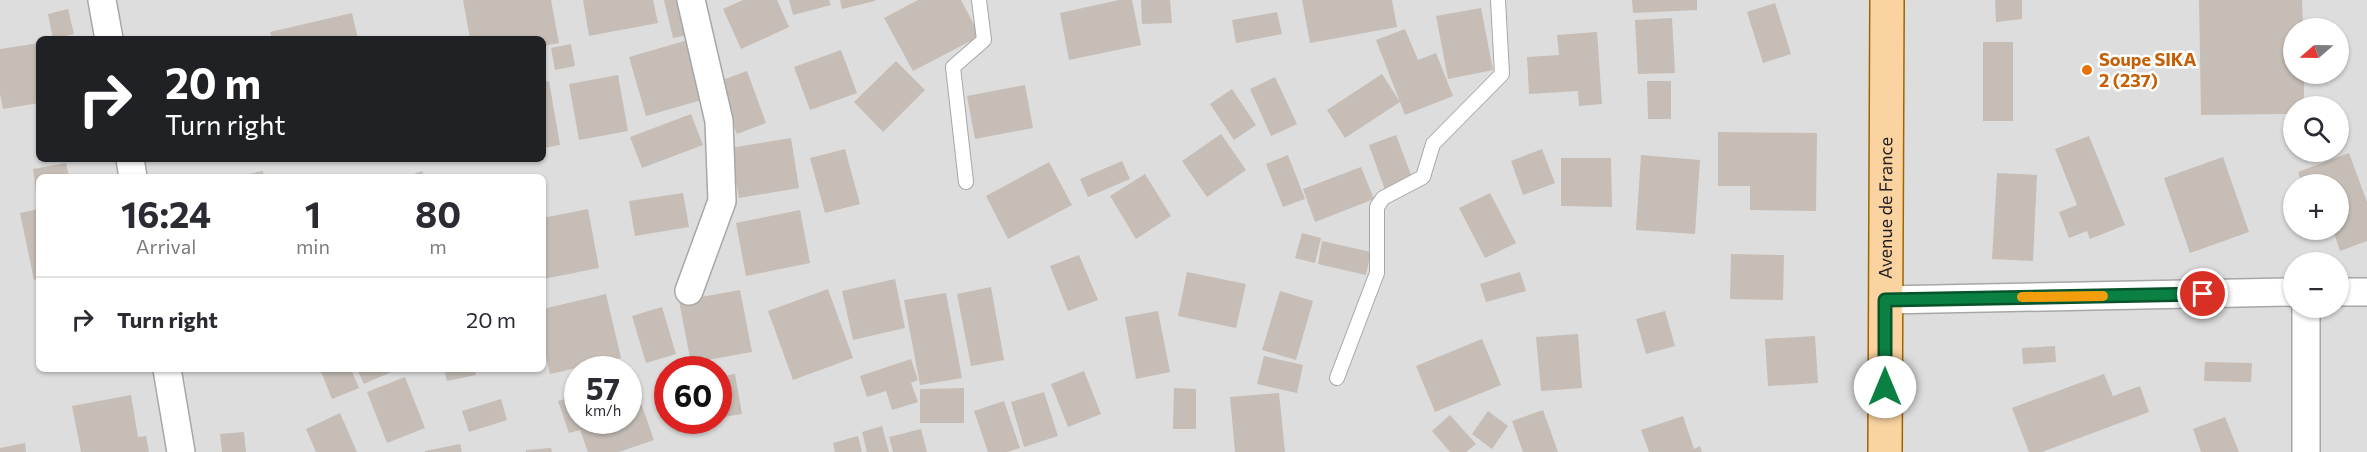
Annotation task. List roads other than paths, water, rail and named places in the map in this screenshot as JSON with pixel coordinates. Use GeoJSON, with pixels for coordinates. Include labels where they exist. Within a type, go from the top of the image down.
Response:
{"type":"FeatureCollection","features":[{"type":"Feature","properties":{"kind":"main road","name":"Avenue de France"},"geometry":{"type":"LineString","coordinates":[[1885,452],[1887,0]]}},
{"type":"Feature","properties":{"kind":"street"},"geometry":{"type":"LineString","coordinates":[[102,0],[108,36]]}},
{"type":"Feature","properties":{"kind":"street"},"geometry":{"type":"LineString","coordinates":[[689,291],[722,201],[719,121],[691,0]]}},
{"type":"Feature","properties":{"kind":"street"},"geometry":{"type":"LineString","coordinates":[[1885,300],[2283,292]]}},
{"type":"Feature","properties":{"kind":"street"},"geometry":{"type":"LineString","coordinates":[[2349,292],[2367,292]]}},
{"type":"Feature","properties":{"kind":"street"},"geometry":{"type":"LineString","coordinates":[[2306,318],[2306,452]]}},
{"type":"Feature","properties":{"kind":"street"},"geometry":{"type":"LineString","coordinates":[[168,372],[181,452]]}},
{"type":"Feature","properties":{"kind":"lane"},"geometry":{"type":"LineString","coordinates":[[966,182],[952,67],[984,40],[979,0]]}},
{"type":"Feature","properties":{"kind":"lane"},"geometry":{"type":"LineString","coordinates":[[1338,378],[1377,273],[1377,207],[1383,198],[1423,177],[1433,144],[1502,75],[1498,0]]}},
{"type":"Feature","properties":{"kind":"place","name":"Soupe SIKA 2 (237)"},"geometry":{"type":"Point","coordinates":[2087,70]}}]}
